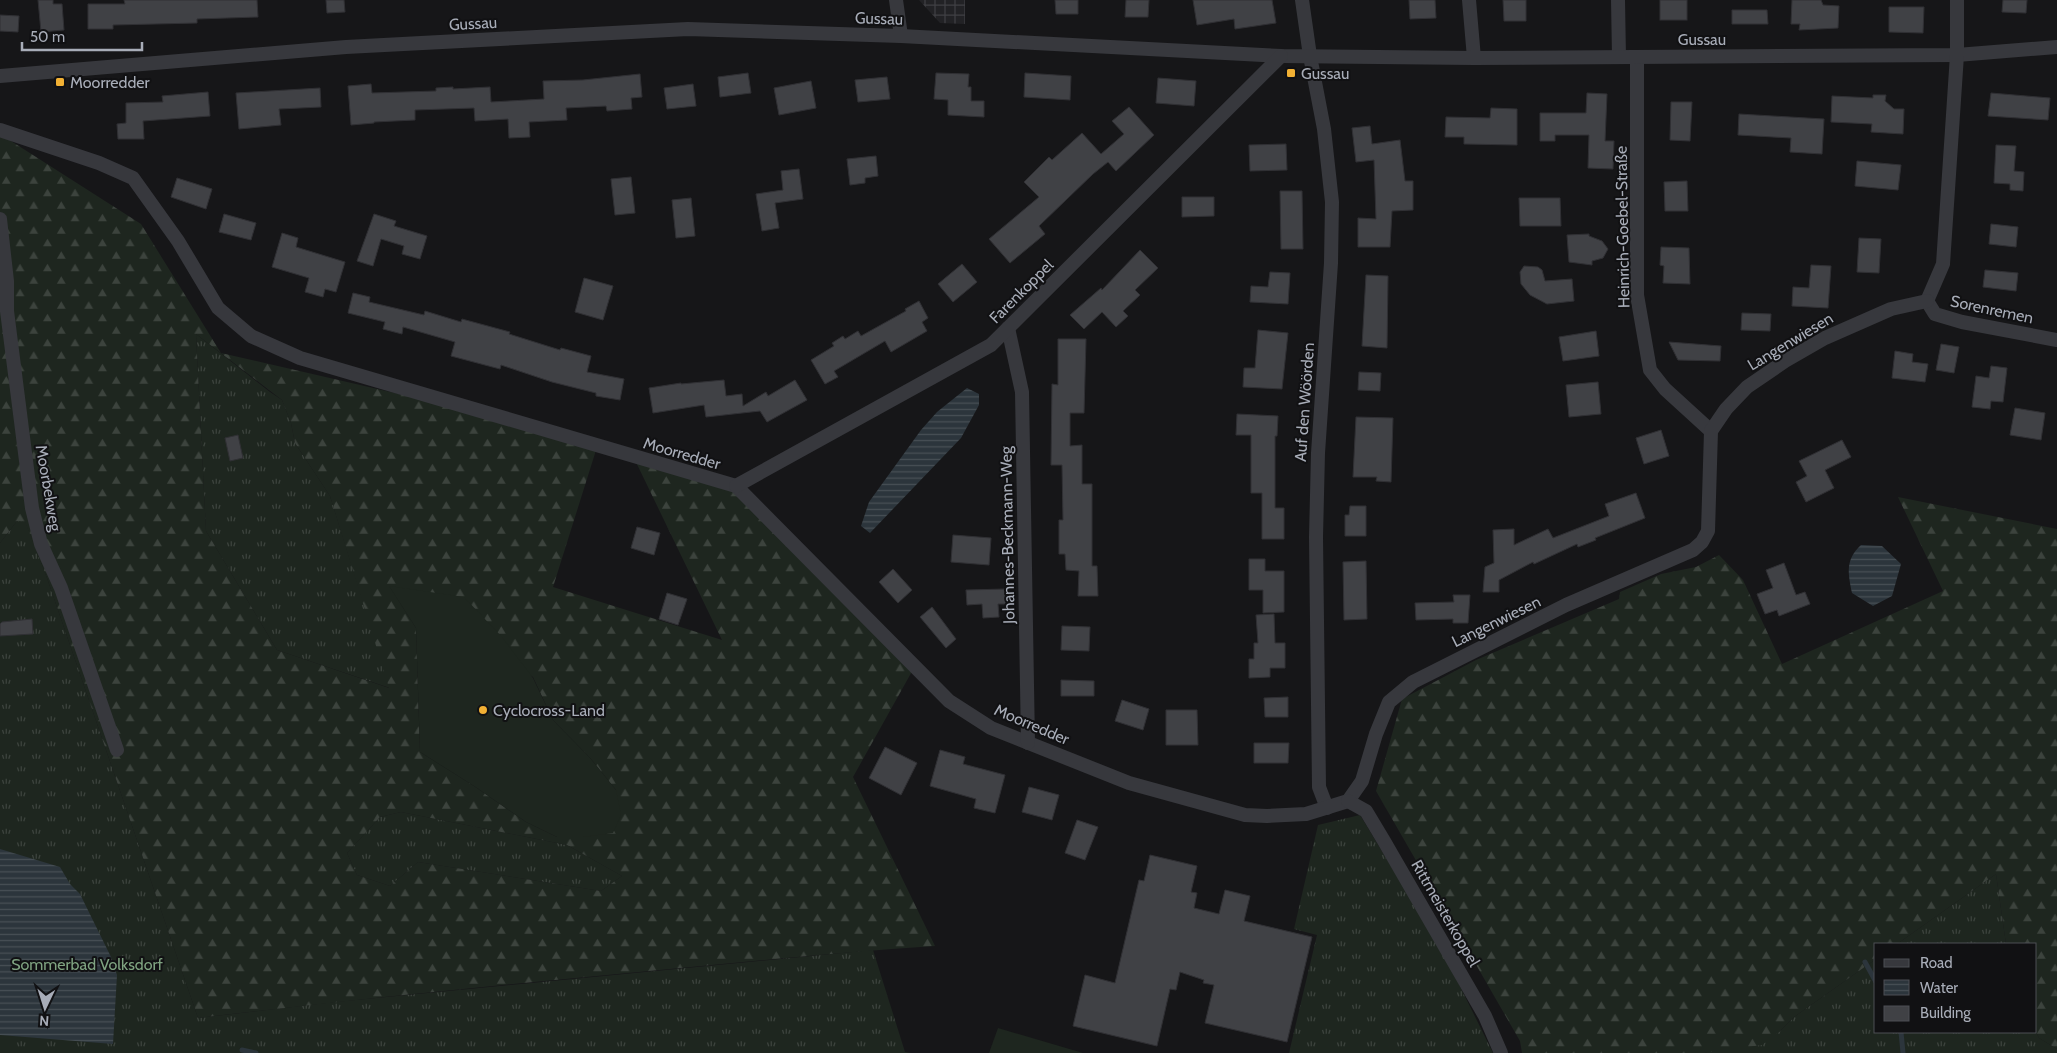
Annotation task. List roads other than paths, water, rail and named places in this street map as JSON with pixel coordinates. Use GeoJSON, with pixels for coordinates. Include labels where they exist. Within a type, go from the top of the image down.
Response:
{"type":"FeatureCollection","features":[{"type":"Feature","properties":{"kind":"street"},"geometry":{"type":"LineString","coordinates":[[896,0],[901,36]]}},
{"type":"Feature","properties":{"kind":"street","name":"Auf den Wöörden"},"geometry":{"type":"LineString","coordinates":[[1302,0],[1310,56],[1324,129],[1332,202],[1331,263],[1318,453],[1316,537],[1319,787],[1327,808]]}},
{"type":"Feature","properties":{"kind":"street"},"geometry":{"type":"LineString","coordinates":[[1469,0],[1474,58]]}},
{"type":"Feature","properties":{"kind":"street"},"geometry":{"type":"LineString","coordinates":[[1618,0],[1619,57]]}},
{"type":"Feature","properties":{"kind":"street"},"geometry":{"type":"LineString","coordinates":[[1927,301],[1942,264],[1957,55],[1957,0]]}},
{"type":"Feature","properties":{"kind":"street","name":"Gussau"},"geometry":{"type":"LineString","coordinates":[[0,76],[346,47],[680,30],[901,36],[1281,56],[1474,58],[1957,55],[2057,47]]}},
{"type":"Feature","properties":{"kind":"street","name":"Farenkoppel"},"geometry":{"type":"LineString","coordinates":[[736,486],[991,345],[1281,56]]}},
{"type":"Feature","properties":{"kind":"street","name":"Heinrich-Goebel-Straße"},"geometry":{"type":"LineString","coordinates":[[1637,57],[1637,295],[1650,370],[1665,389],[1711,431]]}},
{"type":"Feature","properties":{"kind":"street","name":"Moorredder"},"geometry":{"type":"LineString","coordinates":[[0,130],[99,163],[133,178],[178,241],[218,308],[239,327],[264,342],[300,358],[736,486],[949,701],[991,728],[1129,782],[1245,815],[1306,814],[1348,801]]}},
{"type":"Feature","properties":{"kind":"street","name":"Moorbekweg"},"geometry":{"type":"LineString","coordinates":[[0,220],[7,281],[6,311],[32,508],[41,544],[61,588],[118,750]]}},
{"type":"Feature","properties":{"kind":"street","name":"Sorenremen"},"geometry":{"type":"LineString","coordinates":[[1927,301],[1935,314],[1962,322],[2057,340]]}},
{"type":"Feature","properties":{"kind":"street","name":"Langenwiesen"},"geometry":{"type":"LineString","coordinates":[[1348,801],[1362,781],[1376,734],[1389,702],[1413,682],[1566,605],[1693,550],[1702,542],[1708,531],[1711,431],[1726,408],[1747,387],[1785,361],[1825,338],[1891,309],[1927,301]]}},
{"type":"Feature","properties":{"kind":"street","name":"Johannes-Beckmann-Weg"},"geometry":{"type":"LineString","coordinates":[[1008,328],[1022,392],[1028,743]]}},
{"type":"Feature","properties":{"kind":"street","name":"Rittmeisterkoppel"},"geometry":{"type":"LineString","coordinates":[[1348,801],[1366,811],[1485,1016],[1501,1053]]}},
{"type":"Feature","properties":{"kind":"water"},"geometry":{"type":"Polygon","coordinates":[[[967,388],[979,394],[979,405],[961,438],[870,533],[861,526],[869,502],[921,430],[937,412],[967,388]]]}},
{"type":"Feature","properties":{"kind":"water"},"geometry":{"type":"Polygon","coordinates":[[[1861,545],[1882,546],[1901,564],[1892,596],[1873,606],[1852,593],[1849,567],[1852,556],[1861,545]]]}},
{"type":"Feature","properties":{"kind":"water"},"geometry":{"type":"Polygon","coordinates":[[[0,849],[60,867],[70,884],[80,894],[111,957],[117,975],[113,1044],[0,1035],[0,849]]]}},
{"type":"Feature","properties":{"kind":"waterway"},"geometry":{"type":"LineString","coordinates":[[1865,962],[1874,978]]}},
{"type":"Feature","properties":{"kind":"waterway"},"geometry":{"type":"LineString","coordinates":[[1901,1033],[1903,1053]]}},
{"type":"Feature","properties":{"kind":"waterway"},"geometry":{"type":"LineString","coordinates":[[242,1050],[256,1053]]}},
{"type":"Feature","properties":{"kind":"place","name":"Gussau"},"geometry":{"type":"Point","coordinates":[1291,73]}},
{"type":"Feature","properties":{"kind":"place","name":"Moorredder"},"geometry":{"type":"Point","coordinates":[60,82]}},
{"type":"Feature","properties":{"kind":"place","name":"Cyclocross-Land"},"geometry":{"type":"Point","coordinates":[483,710]}},
{"type":"Feature","properties":{"kind":"park label","name":"Sommerbad Volksdorf"},"geometry":{"type":"Point","coordinates":[87,964]}}]}
